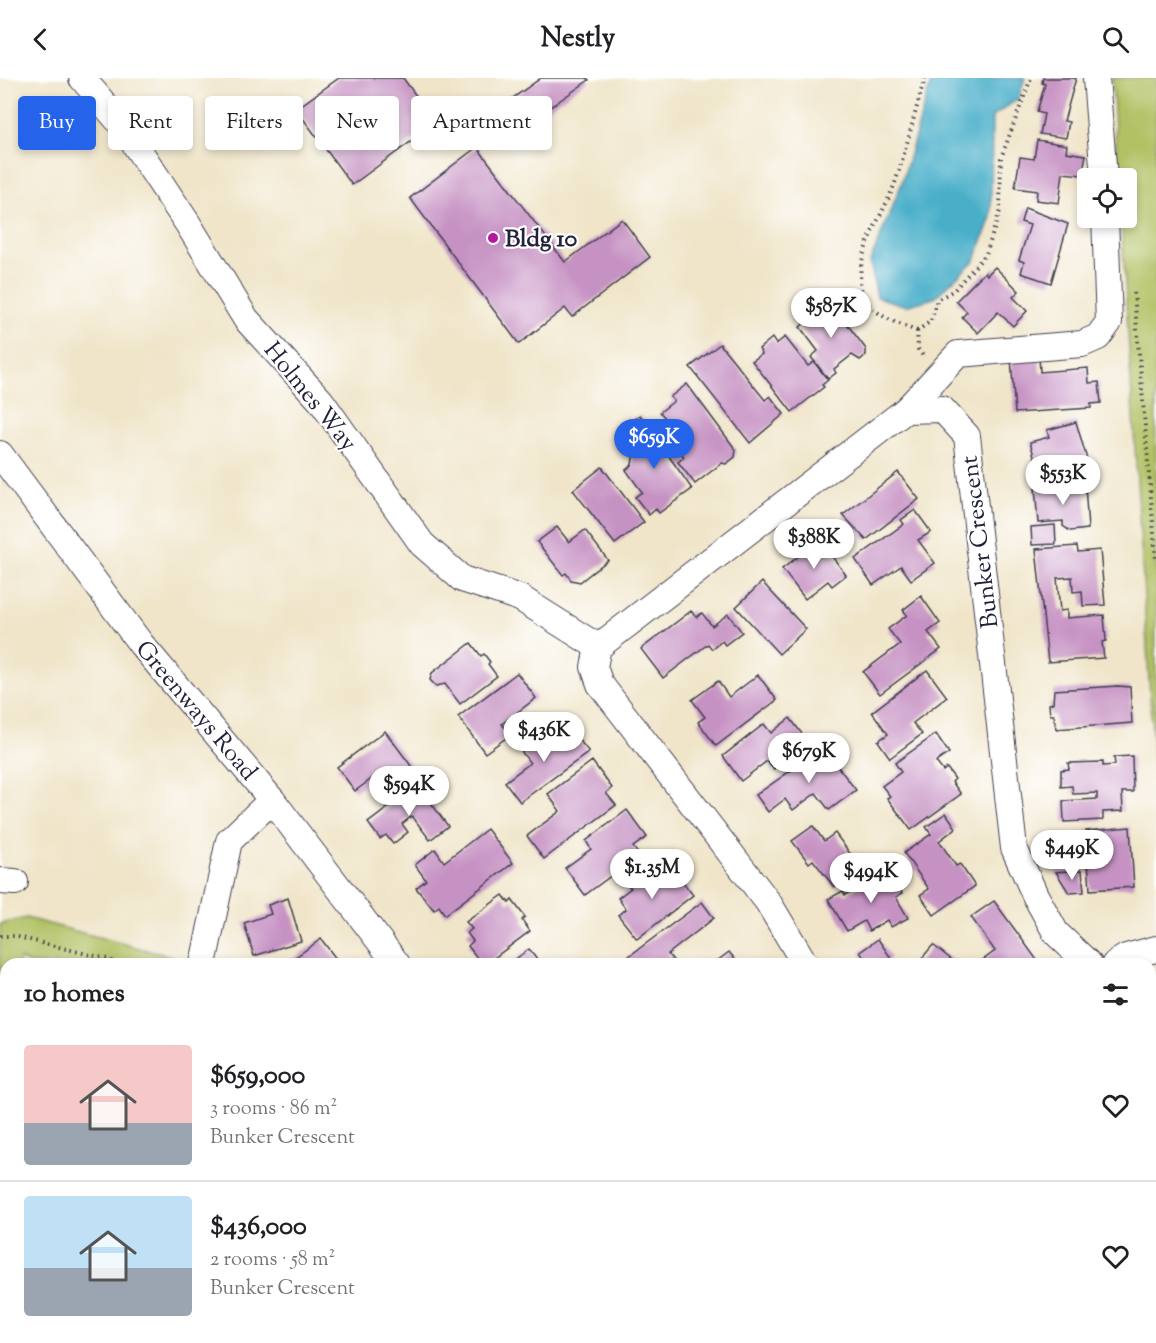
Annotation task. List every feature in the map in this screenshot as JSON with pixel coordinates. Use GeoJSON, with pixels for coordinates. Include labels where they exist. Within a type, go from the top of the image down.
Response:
{"type":"FeatureCollection","features":[{"type":"Feature","properties":{"kind":"street","name":"Holmes Way"},"geometry":{"type":"LineString","coordinates":[[82,78],[122,125],[188,224],[246,319],[321,401],[422,544],[462,579],[519,598],[598,647]]}},
{"type":"Feature","properties":{"kind":"street"},"geometry":{"type":"LineString","coordinates":[[1096,78],[1103,168]]}},
{"type":"Feature","properties":{"kind":"street"},"geometry":{"type":"LineString","coordinates":[[801,958],[768,902],[600,684],[594,667],[598,647],[906,410],[958,354],[1082,344],[1098,337],[1109,322],[1116,228]]}},
{"type":"Feature","properties":{"kind":"street","name":"Bunker Crescent"},"geometry":{"type":"LineString","coordinates":[[906,410],[942,409],[967,436],[1014,848],[1035,895],[1056,933],[1083,958]]}},
{"type":"Feature","properties":{"kind":"street","name":"Greenways Road"},"geometry":{"type":"LineString","coordinates":[[0,454],[141,644],[272,800],[392,958]]}},
{"type":"Feature","properties":{"kind":"street"},"geometry":{"type":"LineString","coordinates":[[205,958],[229,841],[272,800]]}},
{"type":"Feature","properties":{"kind":"street"},"geometry":{"type":"LineString","coordinates":[[1125,958],[1156,949]]}},
{"type":"Feature","properties":{"kind":"path"},"geometry":{"type":"LineString","coordinates":[[925,78],[895,182],[870,238],[861,265],[861,290],[875,311],[917,331],[932,321],[938,300],[954,290],[986,254],[1000,211],[1001,158],[1031,78]]}},
{"type":"Feature","properties":{"kind":"path"},"geometry":{"type":"LineString","coordinates":[[1134,285],[1156,559]]}},
{"type":"Feature","properties":{"kind":"path"},"geometry":{"type":"LineString","coordinates":[[0,936],[14,936],[103,958]]}},
{"type":"Feature","properties":{"kind":"green space"},"geometry":{"type":"Polygon","coordinates":[[[1112,78],[1156,78],[1156,793],[1122,228],[1137,228],[1137,168],[1117,168],[1112,78]]]}},
{"type":"Feature","properties":{"kind":"green space"},"geometry":{"type":"Polygon","coordinates":[[[26,918],[170,956],[170,958],[0,958],[0,924],[26,918]]]}},
{"type":"Feature","properties":{"kind":"water"},"geometry":{"type":"Polygon","coordinates":[[[932,78],[1025,78],[1018,99],[992,117],[991,217],[975,260],[934,298],[906,306],[877,297],[870,262],[901,185],[932,78]]]}},
{"type":"Feature","properties":{"kind":"building"},"geometry":{"type":"Polygon","coordinates":[[[339,78],[403,78],[416,96],[411,96],[411,141],[352,185],[326,150],[399,150],[399,96],[315,96],[315,135],[303,118],[303,104],[339,78]]]}},
{"type":"Feature","properties":{"kind":"building"},"geometry":{"type":"Polygon","coordinates":[[[541,78],[587,78],[589,80],[552,106],[552,96],[516,96],[541,78]]]}},
{"type":"Feature","properties":{"kind":"building"},"geometry":{"type":"Polygon","coordinates":[[[1043,78],[1076,78],[1064,121],[1069,122],[1066,138],[1040,134],[1044,114],[1037,112],[1045,84],[1042,83],[1043,78]]]}},
{"type":"Feature","properties":{"kind":"building"},"geometry":{"type":"Polygon","coordinates":[[[1037,140],[1067,145],[1066,152],[1086,155],[1083,168],[1077,168],[1077,174],[1063,173],[1059,203],[1036,200],[1037,191],[1015,188],[1020,157],[1034,159],[1037,140]]]}},
{"type":"Feature","properties":{"kind":"building","name":"Bldg 10"},"geometry":{"type":"Polygon","coordinates":[[[473,150],[479,150],[565,262],[622,219],[650,257],[572,317],[565,308],[519,344],[410,198],[473,150]]]}},
{"type":"Feature","properties":{"kind":"building"},"geometry":{"type":"Polygon","coordinates":[[[1025,208],[1068,224],[1051,283],[1021,273],[1024,262],[1019,260],[1030,225],[1021,222],[1025,208]]]}},
{"type":"Feature","properties":{"kind":"building"},"geometry":{"type":"Polygon","coordinates":[[[995,267],[1019,291],[1013,297],[1027,311],[1013,326],[998,312],[978,333],[962,317],[967,312],[956,301],[985,272],[987,275],[995,267]]]}},
{"type":"Feature","properties":{"kind":"building"},"geometry":{"type":"Polygon","coordinates":[[[831,303],[866,349],[866,355],[860,360],[852,355],[834,369],[836,373],[828,379],[811,357],[818,351],[800,327],[809,319],[807,310],[812,306],[822,310],[831,303]]]}},
{"type":"Feature","properties":{"kind":"building"},"geometry":{"type":"Polygon","coordinates":[[[785,337],[808,366],[814,362],[828,380],[822,385],[824,387],[792,412],[752,361],[762,354],[759,349],[772,338],[776,344],[785,337]]]}},
{"type":"Feature","properties":{"kind":"building"},"geometry":{"type":"Polygon","coordinates":[[[720,344],[765,400],[770,396],[784,414],[750,443],[690,367],[720,344]]]}},
{"type":"Feature","properties":{"kind":"building"},"geometry":{"type":"Polygon","coordinates":[[[1039,356],[1040,372],[1088,368],[1089,383],[1099,382],[1101,403],[1091,404],[1091,408],[1015,413],[1011,358],[1039,356]]]}},
{"type":"Feature","properties":{"kind":"building"},"geometry":{"type":"Polygon","coordinates":[[[687,384],[736,450],[735,457],[726,464],[722,463],[695,484],[678,462],[684,457],[665,428],[670,424],[660,412],[674,401],[670,397],[687,384]]]}},
{"type":"Feature","properties":{"kind":"building"},"geometry":{"type":"Polygon","coordinates":[[[640,415],[692,489],[659,513],[656,509],[649,515],[635,497],[642,492],[626,470],[632,465],[634,451],[639,448],[623,427],[640,415]]]}},
{"type":"Feature","properties":{"kind":"building"},"geometry":{"type":"Polygon","coordinates":[[[1076,422],[1087,459],[1039,473],[1030,442],[1049,437],[1047,430],[1076,422]]]}},
{"type":"Feature","properties":{"kind":"building"},"geometry":{"type":"Polygon","coordinates":[[[602,467],[644,522],[615,544],[573,490],[602,467]]]}},
{"type":"Feature","properties":{"kind":"building"},"geometry":{"type":"Polygon","coordinates":[[[898,472],[919,499],[866,540],[843,515],[898,472]]]}},
{"type":"Feature","properties":{"kind":"building"},"geometry":{"type":"Polygon","coordinates":[[[1085,485],[1088,529],[1070,531],[1063,526],[1063,521],[1038,523],[1035,488],[1085,485]]]}},
{"type":"Feature","properties":{"kind":"building"},"geometry":{"type":"Polygon","coordinates":[[[915,510],[931,532],[918,540],[935,563],[911,580],[901,566],[873,585],[855,559],[904,524],[901,520],[915,510]]]}},
{"type":"Feature","properties":{"kind":"building"},"geometry":{"type":"Polygon","coordinates":[[[1055,525],[1056,544],[1032,545],[1031,527],[1055,525]]]}},
{"type":"Feature","properties":{"kind":"building"},"geometry":{"type":"Polygon","coordinates":[[[557,527],[569,542],[585,530],[608,560],[580,582],[571,580],[566,573],[563,575],[537,542],[557,527]]]}},
{"type":"Feature","properties":{"kind":"building"},"geometry":{"type":"Polygon","coordinates":[[[820,540],[846,575],[832,586],[828,581],[805,599],[782,569],[820,540]]]}},
{"type":"Feature","properties":{"kind":"building"},"geometry":{"type":"Polygon","coordinates":[[[1077,546],[1078,552],[1100,550],[1105,605],[1083,606],[1082,591],[1073,592],[1072,577],[1057,578],[1060,611],[1067,610],[1067,618],[1104,615],[1106,641],[1102,642],[1104,658],[1048,662],[1036,549],[1077,546]]]}},
{"type":"Feature","properties":{"kind":"building"},"geometry":{"type":"Polygon","coordinates":[[[762,582],[806,629],[779,654],[736,607],[762,582]]]}},
{"type":"Feature","properties":{"kind":"building"},"geometry":{"type":"Polygon","coordinates":[[[921,596],[940,623],[928,632],[941,649],[880,694],[863,672],[900,644],[888,629],[907,615],[903,610],[921,596]]]}},
{"type":"Feature","properties":{"kind":"building"},"geometry":{"type":"Polygon","coordinates":[[[691,611],[697,617],[702,613],[712,626],[728,614],[742,632],[725,645],[722,641],[712,649],[708,644],[663,678],[641,649],[691,611]]]}},
{"type":"Feature","properties":{"kind":"building"},"geometry":{"type":"Polygon","coordinates":[[[471,643],[481,656],[484,654],[497,676],[460,704],[445,684],[436,686],[430,680],[432,673],[471,643]]]}},
{"type":"Feature","properties":{"kind":"building"},"geometry":{"type":"Polygon","coordinates":[[[927,670],[947,697],[913,723],[922,734],[890,758],[878,741],[888,734],[872,712],[927,670]]]}},
{"type":"Feature","properties":{"kind":"building"},"geometry":{"type":"Polygon","coordinates":[[[517,673],[536,698],[502,724],[510,735],[485,753],[458,717],[517,673]]]}},
{"type":"Feature","properties":{"kind":"building"},"geometry":{"type":"Polygon","coordinates":[[[758,675],[777,700],[716,746],[698,722],[705,717],[692,700],[718,681],[729,697],[758,675]]]}},
{"type":"Feature","properties":{"kind":"building"},"geometry":{"type":"Polygon","coordinates":[[[1130,687],[1132,723],[1056,729],[1054,715],[1050,715],[1049,704],[1053,703],[1054,690],[1130,687]]]}},
{"type":"Feature","properties":{"kind":"building"},"geometry":{"type":"Polygon","coordinates":[[[790,718],[809,743],[774,769],[767,761],[741,781],[723,756],[764,724],[771,733],[790,718]]]}},
{"type":"Feature","properties":{"kind":"building"},"geometry":{"type":"Polygon","coordinates":[[[544,727],[560,748],[576,736],[589,752],[520,802],[505,782],[530,763],[518,747],[544,727]]]}},
{"type":"Feature","properties":{"kind":"building"},"geometry":{"type":"Polygon","coordinates":[[[385,731],[421,779],[395,799],[377,775],[355,791],[337,767],[385,731]]]}},
{"type":"Feature","properties":{"kind":"building"},"geometry":{"type":"Polygon","coordinates":[[[936,734],[949,753],[936,762],[943,771],[947,768],[955,779],[952,782],[961,794],[911,830],[887,798],[890,796],[882,786],[901,772],[895,763],[936,734]]]}},
{"type":"Feature","properties":{"kind":"building"},"geometry":{"type":"Polygon","coordinates":[[[823,748],[856,790],[829,810],[816,793],[793,810],[785,799],[768,812],[756,795],[823,748]]]}},
{"type":"Feature","properties":{"kind":"building"},"geometry":{"type":"Polygon","coordinates":[[[1132,756],[1133,792],[1122,792],[1123,811],[1103,812],[1103,820],[1064,822],[1063,801],[1097,799],[1097,793],[1073,794],[1072,786],[1061,787],[1061,770],[1069,769],[1068,763],[1103,762],[1103,766],[1115,765],[1114,757],[1132,756]]]}},
{"type":"Feature","properties":{"kind":"building"},"geometry":{"type":"Polygon","coordinates":[[[592,761],[612,788],[606,793],[616,805],[544,859],[527,836],[560,811],[548,794],[592,761]]]}},
{"type":"Feature","properties":{"kind":"building"},"geometry":{"type":"Polygon","coordinates":[[[418,785],[448,826],[430,840],[412,816],[402,824],[408,832],[393,844],[386,835],[380,839],[368,823],[418,785]]]}},
{"type":"Feature","properties":{"kind":"building"},"geometry":{"type":"Polygon","coordinates":[[[627,810],[647,837],[633,847],[639,855],[585,895],[565,868],[591,849],[586,841],[627,810]]]}},
{"type":"Feature","properties":{"kind":"building"},"geometry":{"type":"Polygon","coordinates":[[[946,813],[956,828],[939,841],[956,866],[960,864],[975,886],[934,915],[920,895],[929,889],[904,853],[931,834],[926,827],[946,813]]]}},
{"type":"Feature","properties":{"kind":"building"},"geometry":{"type":"Polygon","coordinates":[[[813,826],[824,841],[835,833],[860,867],[834,887],[813,860],[809,863],[792,841],[813,826]]]}},
{"type":"Feature","properties":{"kind":"building"},"geometry":{"type":"Polygon","coordinates":[[[1130,827],[1134,887],[1090,890],[1086,831],[1130,827]]]}},
{"type":"Feature","properties":{"kind":"building"},"geometry":{"type":"Polygon","coordinates":[[[487,829],[513,863],[445,915],[439,906],[434,910],[416,888],[426,880],[415,865],[435,849],[444,862],[487,829]]]}},
{"type":"Feature","properties":{"kind":"building"},"geometry":{"type":"Polygon","coordinates":[[[658,864],[668,878],[675,872],[693,895],[637,939],[618,915],[626,909],[618,898],[631,888],[629,886],[658,864]]]}},
{"type":"Feature","properties":{"kind":"building"},"geometry":{"type":"Polygon","coordinates":[[[889,870],[902,893],[896,897],[908,918],[891,927],[887,920],[869,931],[864,921],[847,931],[828,899],[843,891],[845,895],[889,870]]]}},
{"type":"Feature","properties":{"kind":"building"},"geometry":{"type":"Polygon","coordinates":[[[1082,870],[1084,892],[1069,893],[1056,872],[1082,870]]]}},
{"type":"Feature","properties":{"kind":"building"},"geometry":{"type":"Polygon","coordinates":[[[503,895],[509,903],[512,900],[525,917],[522,920],[530,931],[494,958],[477,958],[468,946],[473,941],[467,933],[472,929],[466,922],[503,895]]]}},
{"type":"Feature","properties":{"kind":"building"},"geometry":{"type":"Polygon","coordinates":[[[288,898],[301,941],[254,956],[244,923],[271,914],[268,905],[288,898]]]}},
{"type":"Feature","properties":{"kind":"building"},"geometry":{"type":"Polygon","coordinates":[[[994,901],[1036,958],[986,958],[995,951],[971,917],[994,901]]]}},
{"type":"Feature","properties":{"kind":"building"},"geometry":{"type":"Polygon","coordinates":[[[702,902],[714,918],[668,954],[671,958],[628,957],[702,902]]]}},
{"type":"Feature","properties":{"kind":"building"},"geometry":{"type":"Polygon","coordinates":[[[321,939],[335,958],[294,958],[321,939]]]}},
{"type":"Feature","properties":{"kind":"building"},"geometry":{"type":"Polygon","coordinates":[[[878,939],[891,958],[864,958],[860,952],[878,939]]]}},
{"type":"Feature","properties":{"kind":"building"},"geometry":{"type":"Polygon","coordinates":[[[933,945],[949,958],[922,958],[933,945]]]}},
{"type":"Feature","properties":{"kind":"building"},"geometry":{"type":"Polygon","coordinates":[[[529,949],[536,958],[517,958],[529,949]]]}},
{"type":"Feature","properties":{"kind":"building"},"geometry":{"type":"Polygon","coordinates":[[[729,952],[734,958],[721,958],[729,952]]]}},
{"type":"Feature","properties":{"kind":"place","name":"Bldg 10"},"geometry":{"type":"Point","coordinates":[493,238]}}]}
